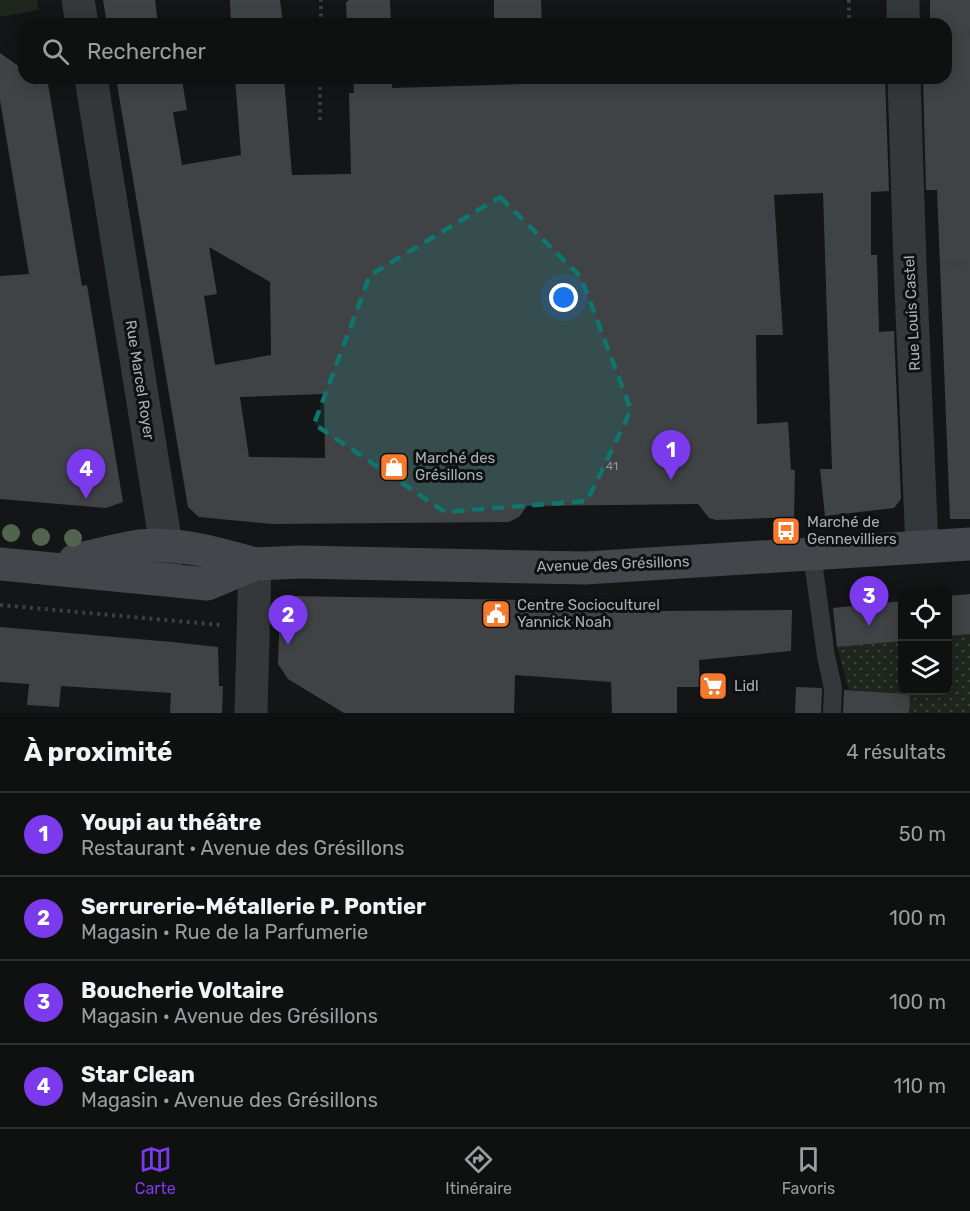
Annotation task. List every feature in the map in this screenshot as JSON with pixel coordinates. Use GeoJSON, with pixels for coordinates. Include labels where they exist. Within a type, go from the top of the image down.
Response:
{"type":"FeatureCollection","features":[{"type":"Feature","properties":{"kind":"main road","name":"Avenue des Grésillons"},"geometry":{"type":"LineString","coordinates":[[44,567],[138,546],[166,545],[208,550],[255,564],[309,562],[585,568],[970,544]]}},
{"type":"Feature","properties":{"kind":"main road","name":"Avenue des Grésillons"},"geometry":{"type":"LineString","coordinates":[[0,564],[207,584],[255,564]]}},
{"type":"Feature","properties":{"kind":"street"},"geometry":{"type":"LineString","coordinates":[[78,0],[81,18]]}},
{"type":"Feature","properties":{"kind":"street"},"geometry":{"type":"LineString","coordinates":[[903,0],[903,18]]}},
{"type":"Feature","properties":{"kind":"street","name":"Rue Marcel Royer"},"geometry":{"type":"LineString","coordinates":[[92,84],[166,545]]}},
{"type":"Feature","properties":{"kind":"street","name":"Rue Louis Castel"},"geometry":{"type":"LineString","coordinates":[[904,84],[909,265],[922,547]]}},
{"type":"Feature","properties":{"kind":"street"},"geometry":{"type":"LineString","coordinates":[[251,713],[241,618],[255,564]]}},
{"type":"Feature","properties":{"kind":"street"},"geometry":{"type":"LineString","coordinates":[[207,584],[227,593],[241,618]]}},
{"type":"Feature","properties":{"kind":"lane"},"geometry":{"type":"LineString","coordinates":[[812,554],[826,656],[833,688],[832,713]]}},
{"type":"Feature","properties":{"kind":"path"},"geometry":{"type":"LineString","coordinates":[[321,0],[321,18]]}},
{"type":"Feature","properties":{"kind":"path"},"geometry":{"type":"LineString","coordinates":[[849,0],[849,18]]}},
{"type":"Feature","properties":{"kind":"path"},"geometry":{"type":"LineString","coordinates":[[952,38],[970,33]]}},
{"type":"Feature","properties":{"kind":"path"},"geometry":{"type":"LineString","coordinates":[[320,120],[321,84]]}},
{"type":"Feature","properties":{"kind":"path"},"geometry":{"type":"LineString","coordinates":[[0,605],[241,618]]}},
{"type":"Feature","properties":{"kind":"highlighted area"},"geometry":{"type":"Polygon","coordinates":[[[500,197],[581,277],[631,410],[587,501],[445,512],[314,424],[370,275],[500,197]]]}},
{"type":"Feature","properties":{"kind":"shaded area"},"geometry":{"type":"Polygon","coordinates":[[[0,0],[37,0],[39,10],[0,17],[0,0]]]}},
{"type":"Feature","properties":{"kind":"shaded area"},"geometry":{"type":"Polygon","coordinates":[[[970,634],[970,713],[900,713],[901,695],[952,695],[952,636],[970,634]]]}},
{"type":"Feature","properties":{"kind":"shaded area"},"geometry":{"type":"Polygon","coordinates":[[[898,641],[898,693],[849,690],[837,647],[898,641]]]}},
{"type":"Feature","properties":{"kind":"building"},"geometry":{"type":"Polygon","coordinates":[[[103,0],[155,0],[157,18],[106,18],[103,0]]]}},
{"type":"Feature","properties":{"kind":"building"},"geometry":{"type":"Polygon","coordinates":[[[230,0],[280,0],[282,18],[231,18],[230,0]]]}},
{"type":"Feature","properties":{"kind":"building"},"geometry":{"type":"Polygon","coordinates":[[[349,0],[390,0],[391,18],[347,18],[346,2],[349,0]]]}},
{"type":"Feature","properties":{"kind":"building"},"geometry":{"type":"Polygon","coordinates":[[[494,0],[541,0],[542,18],[494,18],[494,0]]]}},
{"type":"Feature","properties":{"kind":"building"},"geometry":{"type":"Polygon","coordinates":[[[930,0],[970,0],[970,519],[950,519],[937,190],[926,190],[923,84],[952,84],[952,18],[930,18],[930,0]]]}},
{"type":"Feature","properties":{"kind":"building"},"geometry":{"type":"Polygon","coordinates":[[[0,53],[18,66],[18,84],[48,84],[82,286],[87,285],[123,502],[106,508],[0,499],[0,276],[29,274],[0,100],[0,53]]]}},
{"type":"Feature","properties":{"kind":"building"},"geometry":{"type":"Polygon","coordinates":[[[117,84],[183,84],[187,110],[173,112],[182,165],[241,155],[235,84],[284,84],[292,175],[351,174],[349,93],[354,93],[353,84],[392,84],[392,88],[523,84],[885,84],[889,191],[871,192],[871,255],[877,255],[879,332],[894,331],[901,499],[894,508],[825,516],[820,469],[832,469],[823,193],[774,195],[783,335],[756,335],[757,424],[788,422],[791,470],[795,470],[794,517],[716,520],[709,518],[698,504],[527,506],[519,517],[509,522],[272,524],[199,517],[188,507],[117,84]],[[209,247],[217,294],[204,296],[215,365],[271,355],[270,282],[209,247]],[[324,394],[240,397],[249,457],[325,458],[324,394]]]}},
{"type":"Feature","properties":{"kind":"building"},"geometry":{"type":"Polygon","coordinates":[[[970,594],[970,634],[952,636],[952,596],[970,594]]]}},
{"type":"Feature","properties":{"kind":"building"},"geometry":{"type":"Polygon","coordinates":[[[290,596],[518,600],[518,612],[792,610],[791,651],[699,660],[700,687],[677,687],[677,713],[612,713],[611,682],[515,675],[514,713],[344,713],[288,679],[278,664],[280,605],[290,596]]]}},
{"type":"Feature","properties":{"kind":"building"},"geometry":{"type":"Polygon","coordinates":[[[898,602],[898,641],[837,647],[833,608],[898,602]]]}},
{"type":"Feature","properties":{"kind":"building"},"geometry":{"type":"Polygon","coordinates":[[[0,627],[218,647],[219,686],[223,686],[222,713],[170,713],[171,693],[61,686],[59,707],[27,705],[29,684],[0,682],[0,627]]]}},
{"type":"Feature","properties":{"kind":"building"},"geometry":{"type":"Polygon","coordinates":[[[796,687],[822,688],[821,713],[795,713],[796,687]]]}},
{"type":"Feature","properties":{"kind":"building"},"geometry":{"type":"Polygon","coordinates":[[[844,690],[910,695],[909,713],[843,713],[844,690]]]}},
{"type":"Feature","properties":{"kind":"place","name":"Marché des Grésillons"},"geometry":{"type":"Point","coordinates":[394,467]}},
{"type":"Feature","properties":{"kind":"place","name":"Youpi au théâtre"},"geometry":{"type":"Point","coordinates":[671,480]}},
{"type":"Feature","properties":{"kind":"place","name":"Star Clean"},"geometry":{"type":"Point","coordinates":[86,499]}},
{"type":"Feature","properties":{"kind":"place","name":"Marché de Gennevilliers"},"geometry":{"type":"Point","coordinates":[786,531]}},
{"type":"Feature","properties":{"kind":"place","name":"Centre Socioculturel Yannick Noah"},"geometry":{"type":"Point","coordinates":[496,614]}},
{"type":"Feature","properties":{"kind":"place","name":"Boucherie Voltaire"},"geometry":{"type":"Point","coordinates":[869,626]}},
{"type":"Feature","properties":{"kind":"place","name":"Serrurerie-Métallerie P. Pontier"},"geometry":{"type":"Point","coordinates":[288,645]}},
{"type":"Feature","properties":{"kind":"place","name":"Lidl"},"geometry":{"type":"Point","coordinates":[713,686]}}]}
